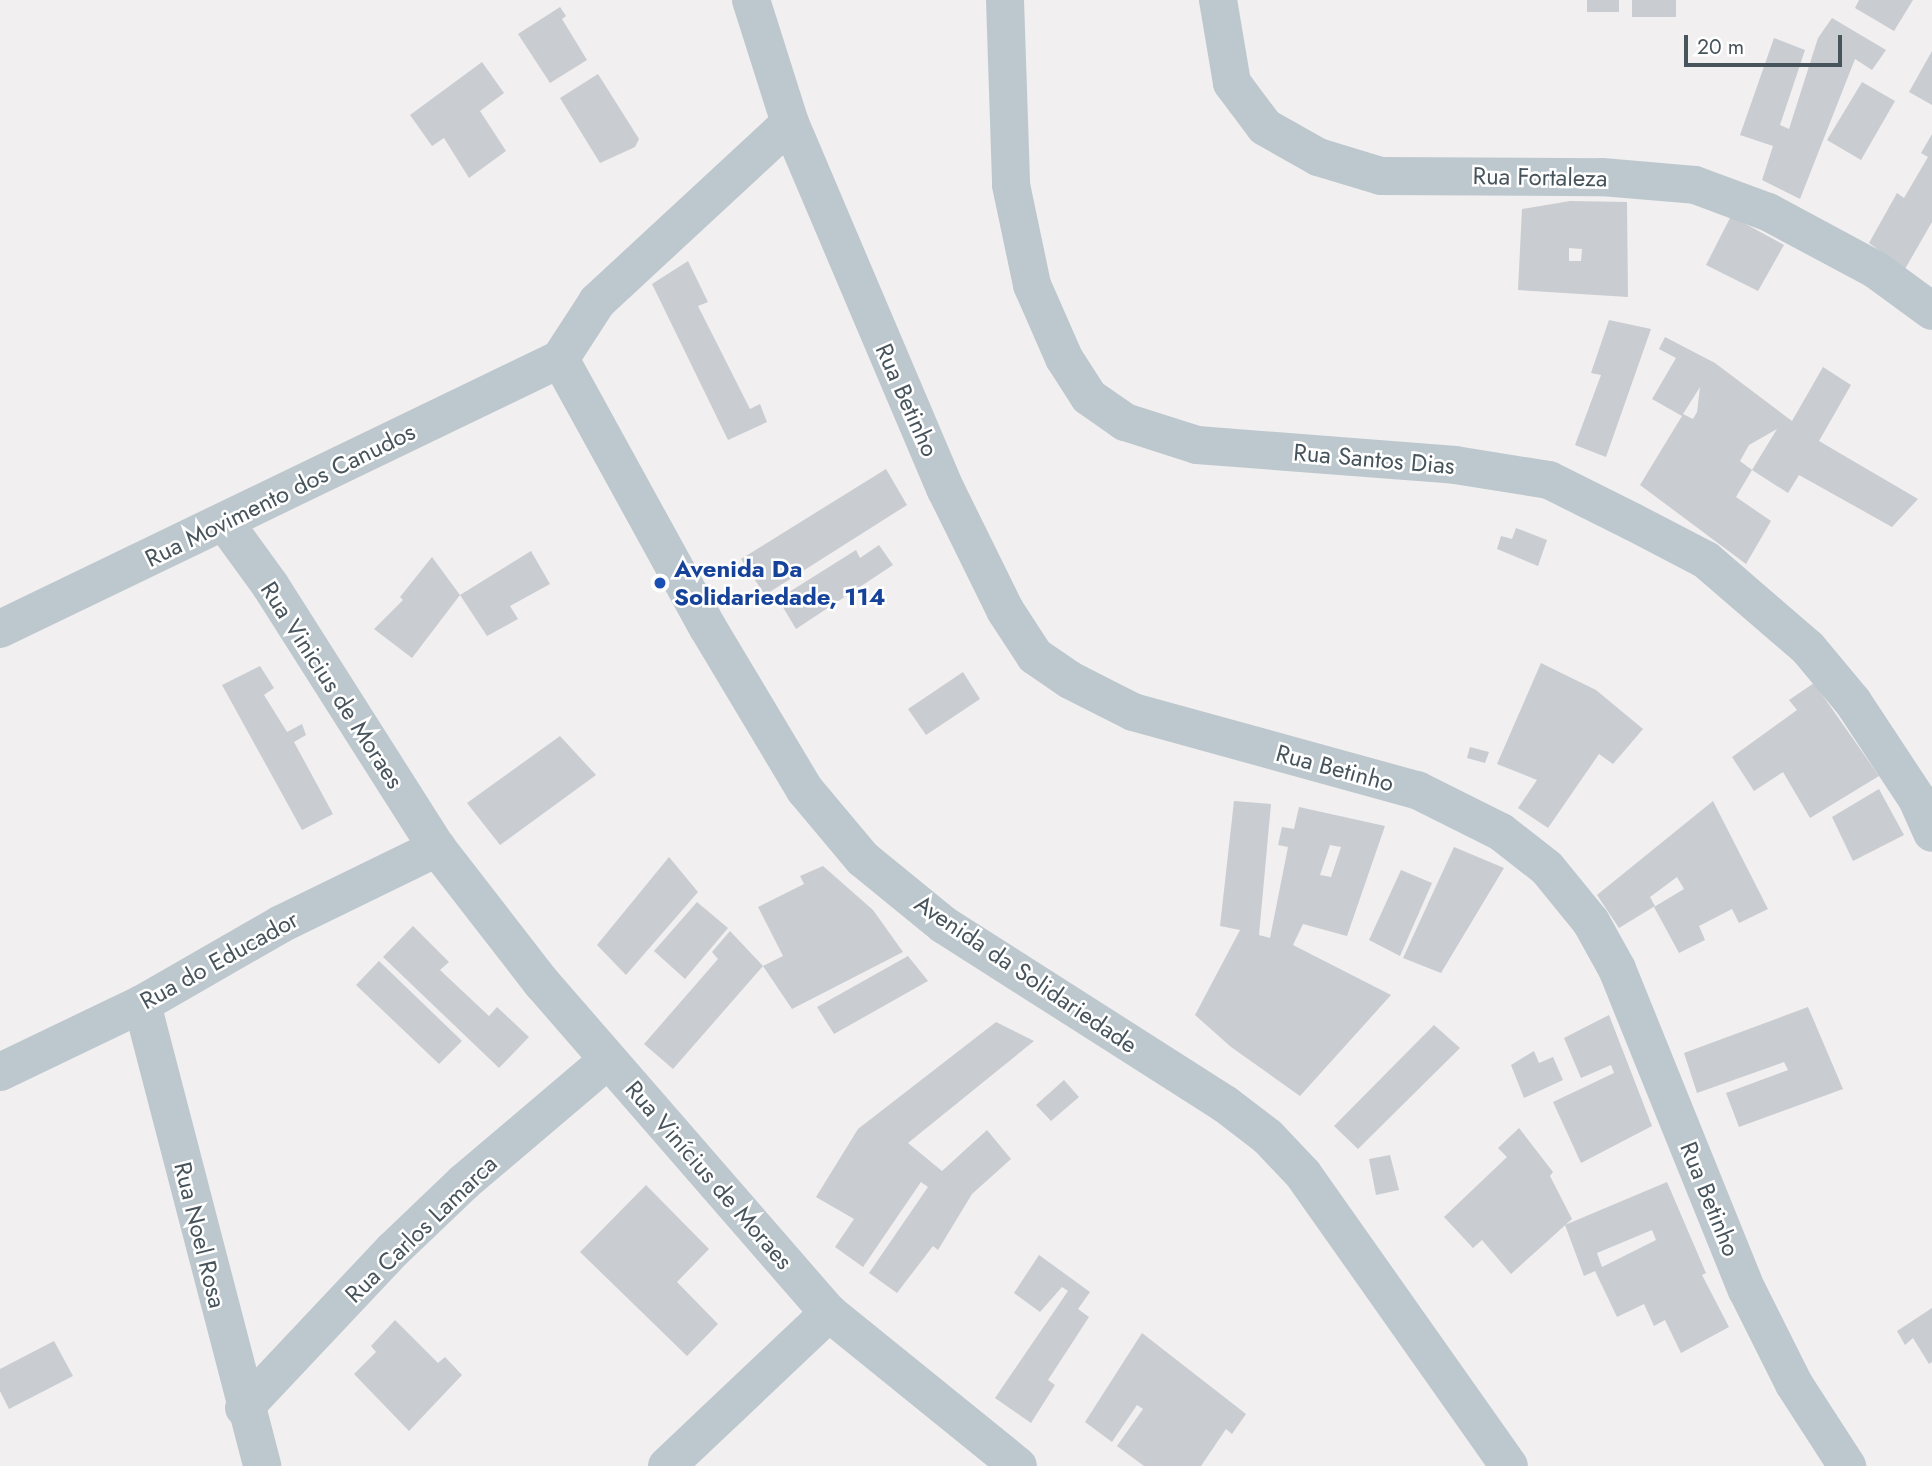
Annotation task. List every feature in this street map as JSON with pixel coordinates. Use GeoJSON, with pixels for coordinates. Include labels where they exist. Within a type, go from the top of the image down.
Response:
{"type":"FeatureCollection","features":[{"type":"Feature","properties":{"kind":"street"},"geometry":{"type":"LineString","coordinates":[[560,359],[597,302],[790,123],[751,0]]}},
{"type":"Feature","properties":{"kind":"street","name":"Rua Santos Dias"},"geometry":{"type":"LineString","coordinates":[[1005,0],[1011,185],[1032,285],[1064,358],[1089,397],[1125,422],[1197,445],[1455,465],[1549,480],[1633,522],[1706,560],[1808,649],[1860,713],[1917,799],[1932,833]]}},
{"type":"Feature","properties":{"kind":"street","name":"Rua Fortaleza"},"geometry":{"type":"LineString","coordinates":[[1219,0],[1232,83],[1265,127],[1318,157],[1381,176],[1602,177],[1695,185],[1768,212],[1876,270],[1932,311]]}},
{"type":"Feature","properties":{"kind":"street","name":"Rua Betinho"},"geometry":{"type":"LineString","coordinates":[[790,123],[946,489],[1004,610],[1035,656],[1070,680],[1133,712],[1417,790],[1501,832],[1547,868],[1591,922],[1617,969],[1747,1290],[1794,1384],[1847,1466]]}},
{"type":"Feature","properties":{"kind":"street","name":"Rua Movimento dos Canudos"},"geometry":{"type":"LineString","coordinates":[[0,629],[225,523],[560,359]]}},
{"type":"Feature","properties":{"kind":"street","name":"Avenida da Solidariedade"},"geometry":{"type":"LineString","coordinates":[[560,359],[708,628],[805,790],[863,859],[944,925],[1225,1104],[1268,1137],[1311,1184],[1508,1466]]}},
{"type":"Feature","properties":{"kind":"street","name":"Rua Vinicius de Moraes"},"geometry":{"type":"LineString","coordinates":[[225,523],[270,585],[437,848]]}},
{"type":"Feature","properties":{"kind":"street","name":"Rua do Educador"},"geometry":{"type":"LineString","coordinates":[[0,1072],[142,1004],[281,923],[437,848]]}},
{"type":"Feature","properties":{"kind":"street","name":"Rua Vinícius de Moraes"},"geometry":{"type":"LineString","coordinates":[[437,848],[608,1060],[829,1313],[1018,1466]]}},
{"type":"Feature","properties":{"kind":"street","name":"Rua Noel Rosa"},"geometry":{"type":"LineString","coordinates":[[142,1004],[244,1408],[262,1466]]}},
{"type":"Feature","properties":{"kind":"street","name":"Rua Carlos Lamarca"},"geometry":{"type":"LineString","coordinates":[[244,1408],[453,1193],[608,1060]]}},
{"type":"Feature","properties":{"kind":"street"},"geometry":{"type":"LineString","coordinates":[[667,1466],[829,1313]]}},
{"type":"Feature","properties":{"kind":"building"},"geometry":{"type":"Polygon","coordinates":[[[1587,0],[1619,0],[1619,12],[1587,12],[1587,0]]]}},
{"type":"Feature","properties":{"kind":"building"},"geometry":{"type":"Polygon","coordinates":[[[1632,0],[1676,0],[1676,17],[1632,17],[1632,0]]]}},
{"type":"Feature","properties":{"kind":"building"},"geometry":{"type":"Polygon","coordinates":[[[1859,0],[1913,0],[1894,31],[1855,8],[1859,0]]]}},
{"type":"Feature","properties":{"kind":"building"},"geometry":{"type":"Polygon","coordinates":[[[560,7],[566,16],[562,19],[587,60],[550,83],[518,34],[560,7]]]}},
{"type":"Feature","properties":{"kind":"building"},"geometry":{"type":"Polygon","coordinates":[[[1832,18],[1886,50],[1872,70],[1855,59],[1800,199],[1762,180],[1773,146],[1740,135],[1774,38],[1805,50],[1780,125],[1789,129],[1818,38],[1832,18]]]}},
{"type":"Feature","properties":{"kind":"building"},"geometry":{"type":"Polygon","coordinates":[[[1932,51],[1932,105],[1909,92],[1932,51]]]}},
{"type":"Feature","properties":{"kind":"building"},"geometry":{"type":"Polygon","coordinates":[[[482,62],[504,93],[480,111],[506,151],[469,178],[444,138],[432,146],[410,115],[482,62]]]}},
{"type":"Feature","properties":{"kind":"building"},"geometry":{"type":"Polygon","coordinates":[[[598,74],[639,139],[635,147],[600,163],[560,98],[598,74]]]}},
{"type":"Feature","properties":{"kind":"building"},"geometry":{"type":"Polygon","coordinates":[[[1862,82],[1895,101],[1861,160],[1827,140],[1862,82]]]}},
{"type":"Feature","properties":{"kind":"building"},"geometry":{"type":"Polygon","coordinates":[[[1932,134],[1932,222],[1905,269],[1869,243],[1897,193],[1904,198],[1928,157],[1921,153],[1932,134]]]}},
{"type":"Feature","properties":{"kind":"building"},"geometry":{"type":"Polygon","coordinates":[[[1570,201],[1627,202],[1628,297],[1518,290],[1522,209],[1570,201]],[[1569,248],[1569,261],[1581,261],[1582,249],[1569,248]]]}},
{"type":"Feature","properties":{"kind":"building"},"geometry":{"type":"Polygon","coordinates":[[[1731,216],[1784,245],[1758,291],[1706,265],[1731,216]]]}},
{"type":"Feature","properties":{"kind":"building"},"geometry":{"type":"Polygon","coordinates":[[[688,261],[708,302],[698,306],[750,409],[760,404],[767,422],[728,440],[652,284],[688,261]]]}},
{"type":"Feature","properties":{"kind":"building"},"geometry":{"type":"Polygon","coordinates":[[[1609,320],[1651,329],[1606,457],[1575,445],[1601,375],[1591,373],[1609,320]]]}},
{"type":"Feature","properties":{"kind":"building"},"geometry":{"type":"Polygon","coordinates":[[[1665,337],[1715,363],[1792,421],[1823,367],[1851,385],[1819,441],[1918,499],[1892,527],[1799,475],[1788,493],[1752,470],[1736,497],[1771,521],[1746,564],[1640,485],[1682,416],[1652,399],[1676,358],[1659,349],[1665,337]],[[1700,387],[1683,414],[1693,419],[1697,412],[1700,387]],[[1777,429],[1749,445],[1740,461],[1752,470],[1777,429]]]}},
{"type":"Feature","properties":{"kind":"building"},"geometry":{"type":"Polygon","coordinates":[[[886,469],[907,505],[765,595],[741,559],[886,469]]]}},
{"type":"Feature","properties":{"kind":"building"},"geometry":{"type":"Polygon","coordinates":[[[1516,528],[1547,540],[1538,566],[1497,549],[1501,536],[1512,539],[1516,528]]]}},
{"type":"Feature","properties":{"kind":"building"},"geometry":{"type":"Polygon","coordinates":[[[879,545],[893,565],[796,629],[778,599],[856,550],[860,558],[879,545]]]}},
{"type":"Feature","properties":{"kind":"building"},"geometry":{"type":"Polygon","coordinates":[[[531,551],[550,584],[510,606],[518,619],[487,636],[460,595],[531,551]]]}},
{"type":"Feature","properties":{"kind":"building"},"geometry":{"type":"Polygon","coordinates":[[[432,557],[460,595],[412,658],[374,629],[403,600],[400,597],[432,557]]]}},
{"type":"Feature","properties":{"kind":"building"},"geometry":{"type":"Polygon","coordinates":[[[1541,663],[1596,690],[1643,729],[1613,764],[1599,754],[1548,828],[1518,808],[1537,780],[1497,764],[1541,663]]]}},
{"type":"Feature","properties":{"kind":"building"},"geometry":{"type":"Polygon","coordinates":[[[260,666],[274,688],[264,695],[287,732],[302,724],[306,735],[294,742],[333,814],[302,830],[222,685],[260,666]]]}},
{"type":"Feature","properties":{"kind":"building"},"geometry":{"type":"Polygon","coordinates":[[[963,672],[980,699],[926,735],[908,709],[963,672]]]}},
{"type":"Feature","properties":{"kind":"building"},"geometry":{"type":"Polygon","coordinates":[[[1814,683],[1879,776],[1810,818],[1783,772],[1754,791],[1732,757],[1797,710],[1789,700],[1814,683]]]}},
{"type":"Feature","properties":{"kind":"building"},"geometry":{"type":"Polygon","coordinates":[[[560,736],[596,775],[500,845],[467,803],[560,736]]]}},
{"type":"Feature","properties":{"kind":"building"},"geometry":{"type":"Polygon","coordinates":[[[1470,747],[1489,752],[1485,763],[1467,758],[1470,747]]]}},
{"type":"Feature","properties":{"kind":"building"},"geometry":{"type":"Polygon","coordinates":[[[1879,789],[1904,835],[1853,861],[1832,817],[1879,789]]]}},
{"type":"Feature","properties":{"kind":"building"},"geometry":{"type":"Polygon","coordinates":[[[1234,801],[1271,804],[1259,935],[1270,938],[1288,847],[1278,845],[1282,827],[1294,829],[1299,807],[1385,826],[1347,936],[1303,924],[1293,945],[1391,995],[1300,1096],[1231,1047],[1195,1015],[1240,930],[1220,926],[1234,801]],[[1330,845],[1320,875],[1331,877],[1341,847],[1330,845]]]}},
{"type":"Feature","properties":{"kind":"building"},"geometry":{"type":"Polygon","coordinates":[[[1713,801],[1768,909],[1739,923],[1732,909],[1699,926],[1705,940],[1679,953],[1654,907],[1684,889],[1677,877],[1650,897],[1655,906],[1619,928],[1597,895],[1713,801]]]}},
{"type":"Feature","properties":{"kind":"building"},"geometry":{"type":"Polygon","coordinates":[[[1454,847],[1504,868],[1441,973],[1403,958],[1454,847]]]}},
{"type":"Feature","properties":{"kind":"building"},"geometry":{"type":"Polygon","coordinates":[[[669,857],[698,892],[626,975],[597,945],[669,857]]]}},
{"type":"Feature","properties":{"kind":"building"},"geometry":{"type":"Polygon","coordinates":[[[823,866],[873,910],[903,952],[792,1009],[763,966],[783,956],[758,907],[804,884],[800,876],[823,866]]]}},
{"type":"Feature","properties":{"kind":"building"},"geometry":{"type":"Polygon","coordinates":[[[1401,870],[1432,883],[1400,956],[1369,940],[1401,870]]]}},
{"type":"Feature","properties":{"kind":"building"},"geometry":{"type":"Polygon","coordinates":[[[697,902],[728,928],[685,979],[654,951],[697,902]]]}},
{"type":"Feature","properties":{"kind":"building"},"geometry":{"type":"Polygon","coordinates":[[[413,926],[449,962],[440,970],[489,1016],[497,1007],[529,1037],[499,1068],[383,957],[413,926]]]}},
{"type":"Feature","properties":{"kind":"building"},"geometry":{"type":"Polygon","coordinates":[[[730,931],[763,966],[673,1069],[644,1044],[718,959],[712,952],[730,931]]]}},
{"type":"Feature","properties":{"kind":"building"},"geometry":{"type":"Polygon","coordinates":[[[908,956],[928,981],[834,1034],[817,1007],[908,956]]]}},
{"type":"Feature","properties":{"kind":"building"},"geometry":{"type":"Polygon","coordinates":[[[379,961],[462,1041],[439,1064],[356,985],[379,961]]]}},
{"type":"Feature","properties":{"kind":"building"},"geometry":{"type":"Polygon","coordinates":[[[1808,1007],[1843,1089],[1739,1127],[1726,1093],[1788,1070],[1784,1062],[1697,1093],[1684,1053],[1808,1007]]]}},
{"type":"Feature","properties":{"kind":"building"},"geometry":{"type":"Polygon","coordinates":[[[1609,1015],[1652,1126],[1581,1163],[1553,1102],[1614,1073],[1611,1065],[1581,1078],[1564,1038],[1609,1015]]]}},
{"type":"Feature","properties":{"kind":"building"},"geometry":{"type":"Polygon","coordinates":[[[996,1022],[1034,1041],[908,1143],[942,1171],[987,1130],[1011,1159],[972,1194],[938,1250],[933,1246],[897,1293],[869,1273],[928,1187],[921,1182],[863,1267],[835,1247],[854,1219],[816,1197],[858,1129],[996,1022]]]}},
{"type":"Feature","properties":{"kind":"building"},"geometry":{"type":"Polygon","coordinates":[[[1434,1025],[1460,1048],[1358,1149],[1334,1126],[1434,1025]]]}},
{"type":"Feature","properties":{"kind":"building"},"geometry":{"type":"Polygon","coordinates":[[[1534,1051],[1539,1063],[1553,1057],[1563,1080],[1524,1098],[1511,1065],[1534,1051]]]}},
{"type":"Feature","properties":{"kind":"building"},"geometry":{"type":"Polygon","coordinates":[[[1064,1080],[1079,1097],[1051,1121],[1036,1105],[1064,1080]]]}},
{"type":"Feature","properties":{"kind":"building"},"geometry":{"type":"Polygon","coordinates":[[[1519,1128],[1553,1172],[1550,1176],[1572,1219],[1511,1274],[1482,1240],[1473,1248],[1444,1217],[1507,1157],[1498,1148],[1519,1128]]]}},
{"type":"Feature","properties":{"kind":"building"},"geometry":{"type":"Polygon","coordinates":[[[1390,1155],[1399,1190],[1376,1195],[1369,1159],[1390,1155]]]}},
{"type":"Feature","properties":{"kind":"building"},"geometry":{"type":"Polygon","coordinates":[[[1667,1182],[1706,1273],[1702,1275],[1729,1327],[1681,1353],[1665,1320],[1654,1326],[1644,1304],[1617,1317],[1595,1271],[1584,1276],[1565,1225],[1667,1182]],[[1652,1230],[1597,1253],[1602,1267],[1656,1240],[1652,1230]]]}},
{"type":"Feature","properties":{"kind":"building"},"geometry":{"type":"Polygon","coordinates":[[[646,1185],[709,1249],[677,1282],[718,1324],[687,1356],[580,1252],[646,1185]]]}},
{"type":"Feature","properties":{"kind":"building"},"geometry":{"type":"Polygon","coordinates":[[[1039,1255],[1090,1292],[1078,1309],[1089,1317],[1048,1380],[1055,1385],[1031,1423],[995,1398],[1068,1291],[1062,1287],[1040,1312],[1014,1293],[1039,1255]]]}},
{"type":"Feature","properties":{"kind":"building"},"geometry":{"type":"Polygon","coordinates":[[[1932,1308],[1932,1362],[1929,1364],[1913,1338],[1905,1345],[1897,1331],[1932,1308]]]}},
{"type":"Feature","properties":{"kind":"building"},"geometry":{"type":"Polygon","coordinates":[[[395,1320],[438,1363],[445,1357],[462,1375],[409,1431],[354,1374],[376,1352],[371,1346],[395,1320]]]}},
{"type":"Feature","properties":{"kind":"building"},"geometry":{"type":"Polygon","coordinates":[[[1142,1333],[1246,1414],[1232,1434],[1226,1429],[1201,1466],[1144,1466],[1117,1446],[1143,1409],[1137,1405],[1112,1442],[1085,1422],[1142,1333]]]}},
{"type":"Feature","properties":{"kind":"building"},"geometry":{"type":"Polygon","coordinates":[[[54,1341],[73,1376],[9,1409],[0,1391],[0,1369],[54,1341]]]}},
{"type":"Feature","properties":{"kind":"place","name":"Avenida Da Solidariedade, 114"},"geometry":{"type":"Point","coordinates":[660,583]}}]}
